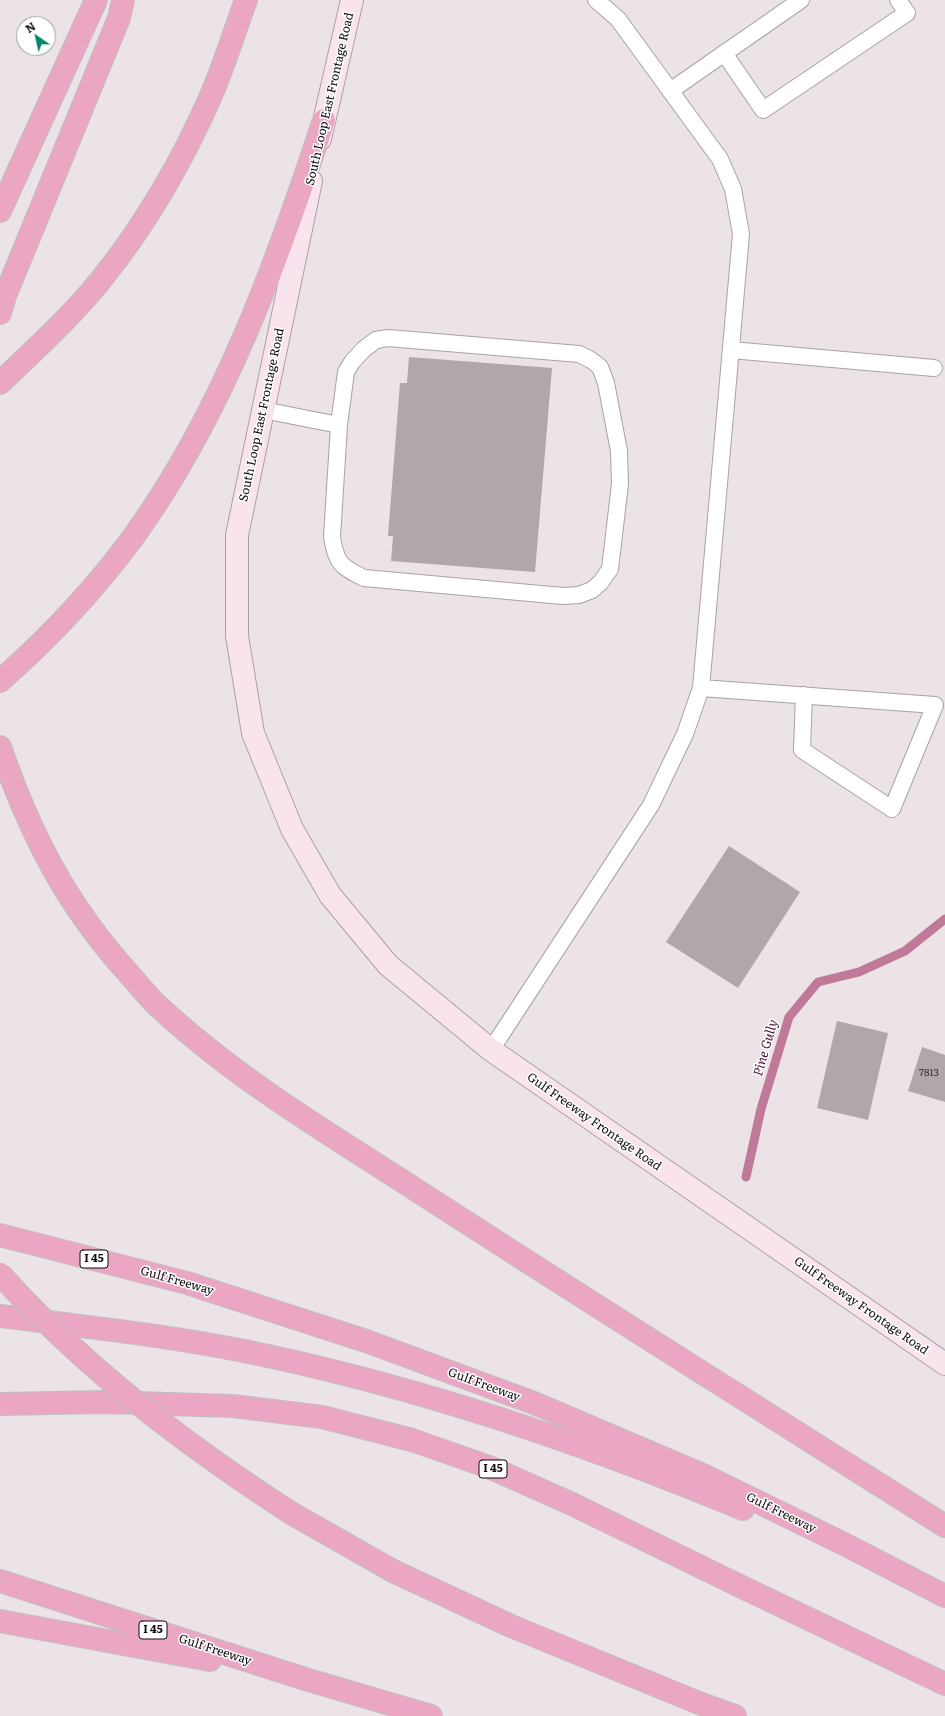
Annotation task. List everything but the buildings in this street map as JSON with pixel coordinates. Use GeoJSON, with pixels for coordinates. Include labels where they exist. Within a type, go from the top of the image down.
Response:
{"type":"FeatureCollection","features":[{"type":"Feature","properties":{"kind":"highway"},"geometry":{"type":"LineString","coordinates":[[0,211],[96,0]]}},
{"type":"Feature","properties":{"kind":"highway"},"geometry":{"type":"LineString","coordinates":[[0,313],[5,296],[119,18],[123,0]]}},
{"type":"Feature","properties":{"kind":"highway"},"geometry":{"type":"LineString","coordinates":[[0,383],[52,334],[100,281],[144,220],[181,157],[213,91],[246,0]]}},
{"type":"Feature","properties":{"kind":"highway"},"geometry":{"type":"LineString","coordinates":[[0,681],[61,623],[102,576],[138,530],[194,438],[233,362],[265,288],[297,203],[324,120]]}},
{"type":"Feature","properties":{"kind":"highway"},"geometry":{"type":"LineString","coordinates":[[0,747],[22,809],[57,878],[103,946],[158,1006],[240,1074],[484,1234],[945,1526]]}},
{"type":"Feature","properties":{"kind":"highway","name":"Gulf Freeway"},"geometry":{"type":"LineString","coordinates":[[0,1235],[187,1283],[366,1341],[534,1403],[703,1475],[837,1540],[945,1597]]}},
{"type":"Feature","properties":{"kind":"highway"},"geometry":{"type":"LineString","coordinates":[[0,1274],[62,1337],[162,1423],[228,1472],[291,1513],[393,1570],[511,1626],[699,1703],[736,1716]]}},
{"type":"Feature","properties":{"kind":"highway"},"geometry":{"type":"LineString","coordinates":[[0,1316],[186,1341],[268,1356],[369,1381],[464,1407],[574,1444],[677,1482],[945,1597]]}},
{"type":"Feature","properties":{"kind":"highway","name":"I 45"},"geometry":{"type":"LineString","coordinates":[[0,1404],[104,1402],[233,1406],[322,1417],[412,1440],[489,1467],[572,1504],[945,1684]]}},
{"type":"Feature","properties":{"kind":"highway","name":"Gulf Freeway"},"geometry":{"type":"LineString","coordinates":[[0,1581],[305,1678],[431,1716]]}},
{"type":"Feature","properties":{"kind":"highway"},"geometry":{"type":"LineString","coordinates":[[0,1621],[305,1678]]}},
{"type":"Feature","properties":{"kind":"main road","name":"South Loop East Frontage Road"},"geometry":{"type":"LineString","coordinates":[[292,829],[252,733],[237,636],[237,535],[324,120],[352,0]]}},
{"type":"Feature","properties":{"kind":"main road","name":"Gulf Freeway Frontage Road"},"geometry":{"type":"LineString","coordinates":[[292,829],[330,895],[388,965],[490,1050],[945,1364]]}},
{"type":"Feature","properties":{"kind":"lane"},"geometry":{"type":"LineString","coordinates":[[490,1050],[651,805],[685,734],[701,688],[741,234],[733,189],[720,159],[618,19],[596,0]]}},
{"type":"Feature","properties":{"kind":"lane"},"geometry":{"type":"LineString","coordinates":[[670,91],[801,0]]}},
{"type":"Feature","properties":{"kind":"lane"},"geometry":{"type":"LineString","coordinates":[[724,53],[764,110],[907,13],[898,0]]}},
{"type":"Feature","properties":{"kind":"lane"},"geometry":{"type":"LineString","coordinates":[[388,338],[579,354],[591,360],[600,366],[606,383],[619,451],[620,484],[610,569],[602,582],[592,590],[579,595],[563,596],[364,578],[346,570],[334,554],[332,537],[339,425],[346,372],[352,362],[364,349],[376,340],[388,338]]}},
{"type":"Feature","properties":{"kind":"lane"},"geometry":{"type":"LineString","coordinates":[[731,350],[934,368]]}},
{"type":"Feature","properties":{"kind":"lane"},"geometry":{"type":"LineString","coordinates":[[264,410],[339,425]]}},
{"type":"Feature","properties":{"kind":"lane"},"geometry":{"type":"LineString","coordinates":[[701,688],[804,695],[935,705],[892,810],[802,750],[804,695]]}},
{"type":"Feature","properties":{"kind":"waterway","name":"Pine Gully"},"geometry":{"type":"LineString","coordinates":[[746,1177],[761,1109],[789,1017],[818,982],[859,972],[905,951],[945,919]]}}]}
